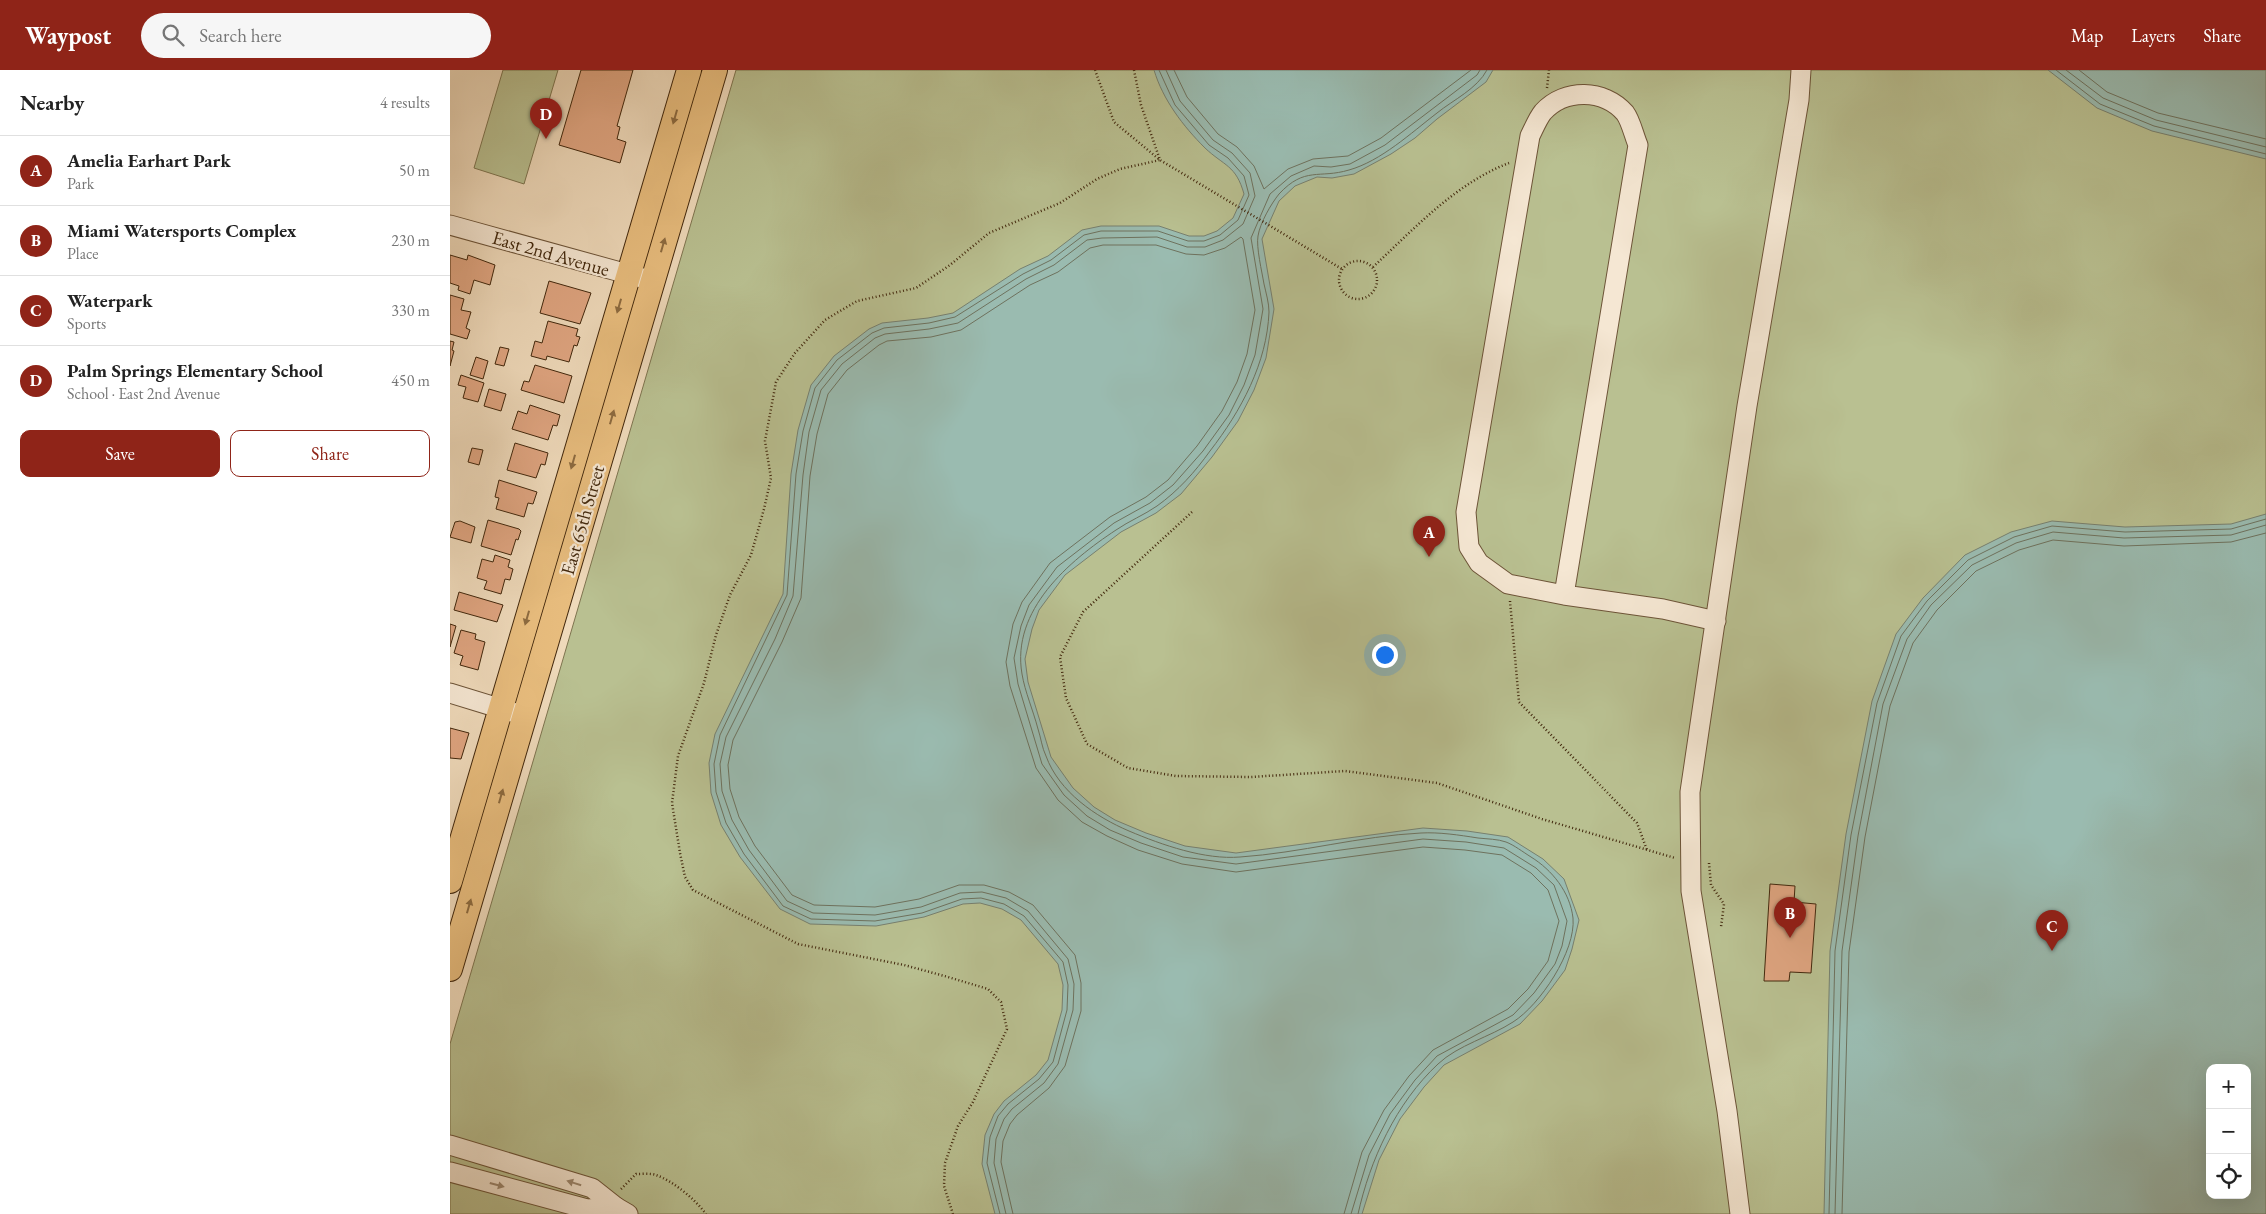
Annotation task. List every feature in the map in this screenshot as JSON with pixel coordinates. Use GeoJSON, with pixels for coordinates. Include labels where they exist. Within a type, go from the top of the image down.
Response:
{"type":"FeatureCollection","features":[{"type":"Feature","properties":{"kind":"main road","name":"East 65th Street"},"geometry":{"type":"LineString","coordinates":[[450,881],[688,70]]}},
{"type":"Feature","properties":{"kind":"main road","name":"East 65th Street"},"geometry":{"type":"LineString","coordinates":[[450,969],[715,70]]}},
{"type":"Feature","properties":{"kind":"street"},"geometry":{"type":"LineString","coordinates":[[1740,1214],[1727,1110],[1692,891],[1700,860],[1690,792],[1747,406],[1799,100],[1801,70]]}},
{"type":"Feature","properties":{"kind":"street"},"geometry":{"type":"LineString","coordinates":[[1564,595],[1638,145],[1626,114],[1612,101],[1586,93],[1564,97],[1543,112],[1530,136],[1466,512],[1469,547],[1479,563],[1508,584],[1564,595],[1663,609],[1716,621]]}},
{"type":"Feature","properties":{"kind":"street","name":"East 2nd Avenue"},"geometry":{"type":"LineString","coordinates":[[450,224],[653,281]]}},
{"type":"Feature","properties":{"kind":"street"},"geometry":{"type":"LineString","coordinates":[[450,693],[525,716]]}},
{"type":"Feature","properties":{"kind":"street"},"geometry":{"type":"LineString","coordinates":[[450,1145],[592,1188],[619,1212]]}},
{"type":"Feature","properties":{"kind":"street"},"geometry":{"type":"LineString","coordinates":[[450,1172],[587,1209],[619,1212]]}},
{"type":"Feature","properties":{"kind":"path"},"geometry":{"type":"LineString","coordinates":[[1095,70],[1114,122],[1160,160],[1342,269]]}},
{"type":"Feature","properties":{"kind":"path"},"geometry":{"type":"LineString","coordinates":[[1134,70],[1141,105],[1160,160]]}},
{"type":"Feature","properties":{"kind":"path"},"geometry":{"type":"LineString","coordinates":[[1373,267],[1437,209],[1491,170],[1527,156]]}},
{"type":"Feature","properties":{"kind":"path"},"geometry":{"type":"LineString","coordinates":[[953,1214],[944,1186],[946,1163],[958,1126],[973,1102],[1007,1029],[1001,1002],[988,989],[948,977],[904,965],[798,944],[693,890],[683,869],[672,802],[678,756],[704,683],[716,635],[730,596],[751,555],[771,478],[765,441],[770,407],[776,382],[795,354],[825,320],[857,301],[916,288],[950,265],[989,233],[1060,204],[1096,179],[1120,169],[1160,160]]}},
{"type":"Feature","properties":{"kind":"path"},"geometry":{"type":"LineString","coordinates":[[1361,260],[1373,267],[1377,273],[1376,287],[1366,297],[1359,299],[1346,295],[1341,289],[1339,275],[1342,269],[1347,264],[1361,260]]}},
{"type":"Feature","properties":{"kind":"path"},"geometry":{"type":"LineString","coordinates":[[1192,512],[1084,612],[1060,657],[1066,698],[1087,744],[1128,768],[1176,776],[1251,777],[1345,771],[1437,783],[1542,819],[1647,850],[1700,860],[1711,885],[1724,904],[1721,927]]}},
{"type":"Feature","properties":{"kind":"path"},"geometry":{"type":"LineString","coordinates":[[1508,584],[1519,702],[1637,822],[1647,850]]}},
{"type":"Feature","properties":{"kind":"path"},"geometry":{"type":"LineString","coordinates":[[619,1212],[622,1186],[636,1174],[654,1174],[672,1184],[706,1214]]}},
{"type":"Feature","properties":{"kind":"green space"},"geometry":{"type":"Polygon","coordinates":[[[503,70],[558,70],[524,184],[474,168],[503,70]]]}},
{"type":"Feature","properties":{"kind":"green space"},"geometry":{"type":"Polygon","coordinates":[[[736,70],[2266,70],[2266,1214],[450,1214],[450,1044],[736,70]]]}},
{"type":"Feature","properties":{"kind":"water"},"geometry":{"type":"Polygon","coordinates":[[[1154,70],[1493,70],[1486,82],[1415,138],[1391,154],[1354,174],[1332,178],[1317,177],[1295,186],[1279,201],[1262,239],[1274,309],[1266,358],[1254,390],[1238,421],[1212,457],[1181,494],[1156,513],[1121,532],[1065,575],[1039,610],[1032,629],[1025,659],[1028,682],[1051,757],[1073,788],[1094,807],[1115,820],[1146,833],[1185,846],[1236,853],[1423,828],[1467,831],[1508,837],[1543,859],[1564,879],[1579,920],[1565,970],[1542,1001],[1520,1024],[1444,1065],[1424,1087],[1400,1119],[1379,1160],[1362,1214],[995,1214],[982,1164],[985,1135],[994,1114],[1004,1101],[1036,1075],[1048,1060],[1062,1010],[1063,985],[1058,964],[1021,920],[1002,909],[980,903],[963,904],[924,917],[876,926],[810,924],[780,909],[740,857],[721,825],[711,793],[709,763],[715,734],[783,594],[791,474],[798,430],[811,385],[834,356],[869,329],[882,323],[953,313],[1020,269],[1048,256],[1082,230],[1101,226],[1159,226],[1189,236],[1204,236],[1217,231],[1233,218],[1244,194],[1241,184],[1233,171],[1205,148],[1182,122],[1168,102],[1154,70]]]}},
{"type":"Feature","properties":{"kind":"water"},"geometry":{"type":"Polygon","coordinates":[[[2048,70],[2266,70],[2266,159],[2152,131],[2097,108],[2048,70]]]}},
{"type":"Feature","properties":{"kind":"water"},"geometry":{"type":"Polygon","coordinates":[[[2266,514],[2266,1214],[1824,1214],[1830,951],[1846,834],[1872,701],[1896,634],[1923,598],[1965,555],[2011,532],[2052,521],[2125,527],[2231,524],[2266,514]]]}},
{"type":"Feature","properties":{"kind":"building"},"geometry":{"type":"Polygon","coordinates":[[[581,70],[633,70],[617,126],[620,127],[617,139],[626,142],[620,163],[559,145],[581,70]]]}},
{"type":"Feature","properties":{"kind":"building"},"geometry":{"type":"Polygon","coordinates":[[[450,255],[467,260],[468,255],[495,265],[490,285],[474,280],[470,294],[458,290],[459,286],[450,283],[450,255]]]}},
{"type":"Feature","properties":{"kind":"building"},"geometry":{"type":"Polygon","coordinates":[[[549,281],[591,293],[580,324],[540,313],[549,281]]]}},
{"type":"Feature","properties":{"kind":"building"},"geometry":{"type":"Polygon","coordinates":[[[450,295],[464,299],[461,310],[471,312],[466,328],[470,330],[467,339],[450,334],[450,295]]]}},
{"type":"Feature","properties":{"kind":"building"},"geometry":{"type":"Polygon","coordinates":[[[548,321],[578,329],[576,336],[580,337],[577,346],[574,345],[569,362],[547,356],[546,360],[531,356],[535,341],[542,343],[548,321]]]}},
{"type":"Feature","properties":{"kind":"building"},"geometry":{"type":"Polygon","coordinates":[[[450,341],[454,342],[452,350],[454,351],[450,366],[450,341]]]}},
{"type":"Feature","properties":{"kind":"building"},"geometry":{"type":"Polygon","coordinates":[[[500,347],[509,349],[504,366],[495,364],[500,347]]]}},
{"type":"Feature","properties":{"kind":"building"},"geometry":{"type":"Polygon","coordinates":[[[476,357],[488,361],[483,379],[470,375],[476,357]]]}},
{"type":"Feature","properties":{"kind":"building"},"geometry":{"type":"Polygon","coordinates":[[[535,365],[572,376],[564,403],[521,390],[524,381],[529,382],[535,365]]]}},
{"type":"Feature","properties":{"kind":"building"},"geometry":{"type":"Polygon","coordinates":[[[461,375],[484,383],[478,402],[463,398],[466,387],[458,385],[461,375]]]}},
{"type":"Feature","properties":{"kind":"building"},"geometry":{"type":"Polygon","coordinates":[[[489,389],[506,394],[501,411],[484,406],[489,389]]]}},
{"type":"Feature","properties":{"kind":"building"},"geometry":{"type":"Polygon","coordinates":[[[530,405],[560,415],[557,426],[553,425],[548,440],[512,429],[518,411],[527,414],[530,405]]]}},
{"type":"Feature","properties":{"kind":"building"},"geometry":{"type":"Polygon","coordinates":[[[515,443],[548,453],[545,465],[541,464],[536,478],[507,470],[515,443]]]}},
{"type":"Feature","properties":{"kind":"building"},"geometry":{"type":"Polygon","coordinates":[[[472,448],[483,450],[479,465],[468,462],[472,448]]]}},
{"type":"Feature","properties":{"kind":"building"},"geometry":{"type":"Polygon","coordinates":[[[499,480],[537,492],[533,504],[528,503],[524,517],[496,509],[499,498],[495,497],[499,480]]]}},
{"type":"Feature","properties":{"kind":"building"},"geometry":{"type":"Polygon","coordinates":[[[488,520],[521,531],[518,540],[516,539],[511,555],[481,546],[488,520]]]}},
{"type":"Feature","properties":{"kind":"building"},"geometry":{"type":"Polygon","coordinates":[[[460,521],[475,527],[471,543],[450,537],[455,522],[460,521]]]}},
{"type":"Feature","properties":{"kind":"building"},"geometry":{"type":"Polygon","coordinates":[[[495,555],[510,560],[508,567],[513,569],[510,580],[505,579],[501,594],[484,589],[487,581],[477,578],[482,559],[493,562],[495,555]]]}},
{"type":"Feature","properties":{"kind":"building"},"geometry":{"type":"Polygon","coordinates":[[[459,592],[503,605],[497,622],[454,610],[459,592]]]}},
{"type":"Feature","properties":{"kind":"building"},"geometry":{"type":"Polygon","coordinates":[[[450,624],[456,626],[450,647],[450,624]]]}},
{"type":"Feature","properties":{"kind":"building"},"geometry":{"type":"Polygon","coordinates":[[[461,630],[476,634],[475,639],[485,642],[478,670],[460,665],[463,656],[454,653],[461,630]]]}},
{"type":"Feature","properties":{"kind":"building"},"geometry":{"type":"Polygon","coordinates":[[[450,728],[469,733],[461,759],[450,758],[450,728]]]}},
{"type":"Feature","properties":{"kind":"building"},"geometry":{"type":"Polygon","coordinates":[[[1770,884],[1795,886],[1794,902],[1816,904],[1811,973],[1790,972],[1789,981],[1764,981],[1770,884]]]}},
{"type":"Feature","properties":{"kind":"place","name":"Palm Springs Elementary School"},"geometry":{"type":"Point","coordinates":[546,139]}},
{"type":"Feature","properties":{"kind":"place","name":"Amelia Earhart Park"},"geometry":{"type":"Point","coordinates":[1429,557]}},
{"type":"Feature","properties":{"kind":"place","name":"Miami Watersports Complex"},"geometry":{"type":"Point","coordinates":[1790,938]}},
{"type":"Feature","properties":{"kind":"place","name":"Waterpark"},"geometry":{"type":"Point","coordinates":[2052,951]}}]}
